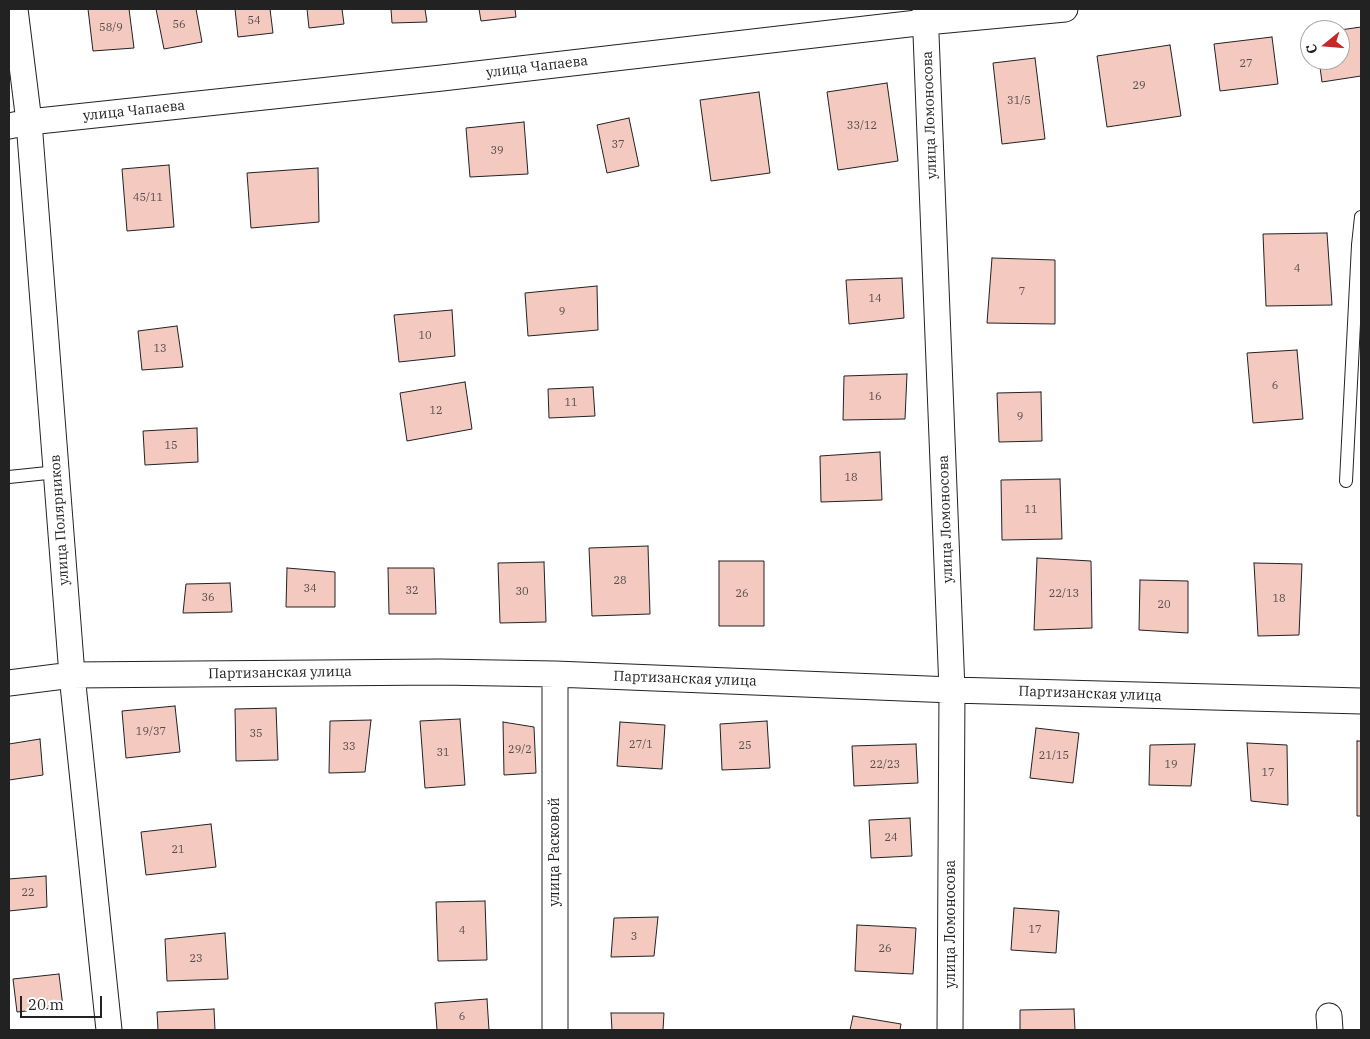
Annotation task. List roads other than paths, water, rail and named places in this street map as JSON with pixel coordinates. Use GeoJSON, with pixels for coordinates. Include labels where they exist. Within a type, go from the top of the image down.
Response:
{"type":"FeatureCollection","features":[{"type":"Feature","properties":{"kind":"street","name":"улица Полярников"},"geometry":{"type":"LineString","coordinates":[[15,9],[19,124],[57,472],[72,675],[109,1030]]}},
{"type":"Feature","properties":{"kind":"street","name":"улица Чапаева"},"geometry":{"type":"LineString","coordinates":[[19,124],[442,78],[926,15],[1065,9]]}},
{"type":"Feature","properties":{"kind":"street","name":"улица Ломоносова"},"geometry":{"type":"LineString","coordinates":[[926,15],[952,690],[950,1030]]}},
{"type":"Feature","properties":{"kind":"street","name":"Партизанская улица"},"geometry":{"type":"LineString","coordinates":[[9,683],[72,675],[440,672],[555,674],[952,690],[1361,701]]}},
{"type":"Feature","properties":{"kind":"street","name":"улица Расковой"},"geometry":{"type":"LineString","coordinates":[[555,674],[556,1030]]}},
{"type":"Feature","properties":{"kind":"lane"},"geometry":{"type":"LineString","coordinates":[[1346,481],[1361,217]]}},
{"type":"Feature","properties":{"kind":"lane"},"geometry":{"type":"LineString","coordinates":[[9,477],[57,472]]}}]}
